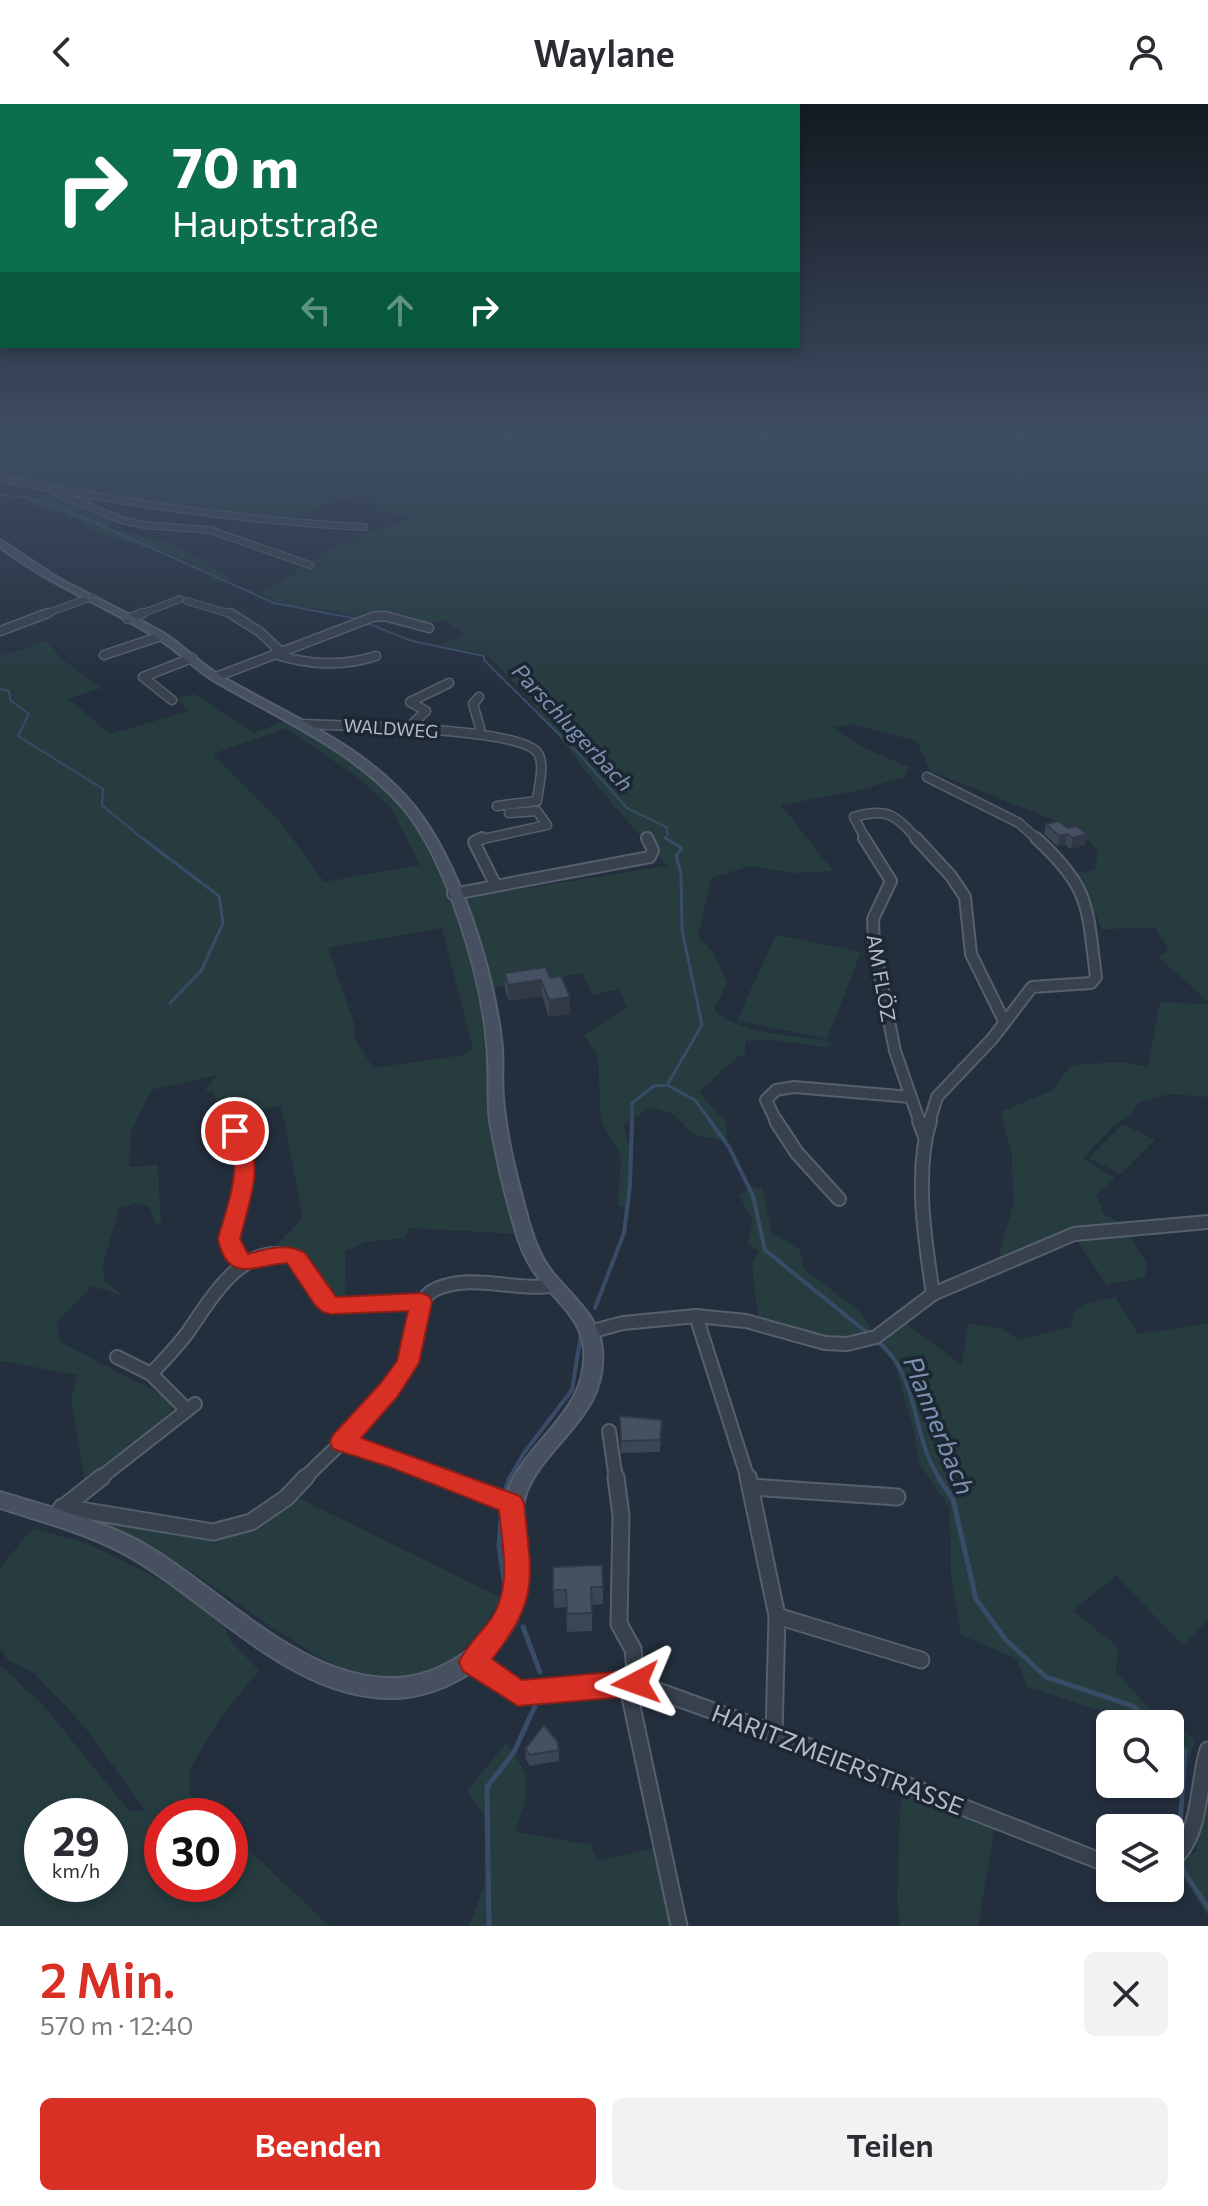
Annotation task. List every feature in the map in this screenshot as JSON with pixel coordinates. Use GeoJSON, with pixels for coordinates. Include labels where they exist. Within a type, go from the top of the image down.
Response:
{"type":"FeatureCollection","features":[{"type":"Feature","properties":{"kind":"main road"},"geometry":{"type":"LineString","coordinates":[[0,543],[26,563],[161,636],[216,677],[305,724],[365,767],[412,811],[432,844],[453,894],[490,1012],[495,1040],[496,1108],[526,1240],[532,1257],[551,1286],[593,1331],[594,1356],[590,1384],[574,1419],[504,1502],[518,1578],[514,1603],[501,1628],[473,1662],[435,1680],[403,1688],[373,1690],[311,1669],[129,1546],[58,1513],[0,1500]]}},
{"type":"Feature","properties":{"kind":"street"},"geometry":{"type":"LineString","coordinates":[[131,521],[210,530],[310,565]]}},
{"type":"Feature","properties":{"kind":"street"},"geometry":{"type":"LineString","coordinates":[[262,521],[364,527]]}},
{"type":"Feature","properties":{"kind":"street"},"geometry":{"type":"LineString","coordinates":[[0,631],[92,597]]}},
{"type":"Feature","properties":{"kind":"street"},"geometry":{"type":"LineString","coordinates":[[127,618],[184,600],[222,608],[244,618],[277,653],[332,666],[376,656]]}},
{"type":"Feature","properties":{"kind":"street"},"geometry":{"type":"LineString","coordinates":[[216,677],[373,617],[385,616],[429,628]]}},
{"type":"Feature","properties":{"kind":"street"},"geometry":{"type":"LineString","coordinates":[[104,655],[161,636]]}},
{"type":"Feature","properties":{"kind":"street"},"geometry":{"type":"LineString","coordinates":[[172,700],[143,677],[192,658]]}},
{"type":"Feature","properties":{"kind":"street"},"geometry":{"type":"LineString","coordinates":[[407,729],[426,711],[410,702],[449,683]]}},
{"type":"Feature","properties":{"kind":"street"},"geometry":{"type":"LineString","coordinates":[[478,734],[480,728],[473,704],[479,697]]}},
{"type":"Feature","properties":{"kind":"street","name":"WALDWEG"},"geometry":{"type":"LineString","coordinates":[[305,724],[478,734],[525,742],[539,754],[541,773],[537,801],[497,806]]}},
{"type":"Feature","properties":{"kind":"street"},"geometry":{"type":"LineString","coordinates":[[927,777],[1019,823],[1044,843],[1075,880],[1086,901],[1096,977],[1091,983],[1032,987],[975,1059],[937,1097],[925,1137],[923,1228],[933,1294]]}},
{"type":"Feature","properties":{"kind":"street"},"geometry":{"type":"LineString","coordinates":[[496,886],[474,842],[486,836],[547,825],[537,811],[509,813]]}},
{"type":"Feature","properties":{"kind":"street","name":"AM FLÖZ"},"geometry":{"type":"LineString","coordinates":[[925,1137],[895,1051],[874,945],[873,919],[891,881],[855,823],[854,817],[858,814],[886,812],[900,821],[951,876],[965,897],[971,954],[1004,1021]]}},
{"type":"Feature","properties":{"kind":"street"},"geometry":{"type":"LineString","coordinates":[[453,894],[650,857],[653,850],[647,838]]}},
{"type":"Feature","properties":{"kind":"street"},"geometry":{"type":"LineString","coordinates":[[839,1199],[804,1163],[772,1118],[766,1100],[776,1090],[794,1087],[911,1097]]}},
{"type":"Feature","properties":{"kind":"street"},"geometry":{"type":"LineString","coordinates":[[218,1128],[235,1131],[244,1147],[245,1178],[229,1239],[231,1249],[243,1264]]}},
{"type":"Feature","properties":{"kind":"street"},"geometry":{"type":"LineString","coordinates":[[593,1331],[623,1323],[696,1316],[746,1321],[825,1343],[872,1339],[933,1294],[1074,1234],[1208,1222]]}},
{"type":"Feature","properties":{"kind":"street"},"geometry":{"type":"LineString","coordinates":[[151,1374],[179,1343],[218,1286],[243,1264],[267,1256],[291,1254],[297,1258],[323,1299],[331,1306],[421,1302]]}},
{"type":"Feature","properties":{"kind":"street"},"geometry":{"type":"LineString","coordinates":[[58,1513],[213,1532],[251,1522],[286,1498],[389,1391],[408,1363],[421,1302],[433,1290],[462,1281],[534,1288],[551,1286]]}},
{"type":"Feature","properties":{"kind":"street"},"geometry":{"type":"LineString","coordinates":[[696,1316],[751,1487],[777,1616],[774,1733]]}},
{"type":"Feature","properties":{"kind":"street"},"geometry":{"type":"LineString","coordinates":[[58,1513],[191,1407],[151,1374],[117,1357]]}},
{"type":"Feature","properties":{"kind":"street"},"geometry":{"type":"LineString","coordinates":[[609,1431],[621,1516],[619,1624],[633,1649],[631,1683],[679,1926]]}},
{"type":"Feature","properties":{"kind":"street"},"geometry":{"type":"LineString","coordinates":[[342,1442],[438,1474],[504,1502]]}},
{"type":"Feature","properties":{"kind":"street"},"geometry":{"type":"LineString","coordinates":[[751,1487],[897,1497]]}},
{"type":"Feature","properties":{"kind":"street"},"geometry":{"type":"LineString","coordinates":[[777,1616],[921,1660]]}},
{"type":"Feature","properties":{"kind":"street","name":"HARITZMEIERSTRASSE"},"geometry":{"type":"LineString","coordinates":[[473,1662],[518,1693],[631,1683],[774,1733],[1096,1860]]}},
{"type":"Feature","properties":{"kind":"street"},"geometry":{"type":"LineString","coordinates":[[1184,1847],[1189,1841],[1202,1764],[1208,1750]]}},
{"type":"Feature","properties":{"kind":"green space"},"geometry":{"type":"Polygon","coordinates":[[[112,521],[110,528],[176,545],[231,578],[216,583],[193,564],[178,557],[96,532],[83,522],[112,521]]]}},
{"type":"Feature","properties":{"kind":"green space"},"geometry":{"type":"Polygon","coordinates":[[[403,521],[1208,521],[1208,1001],[1158,957],[1169,950],[1155,928],[1102,929],[1077,873],[1095,870],[1098,850],[1077,829],[930,771],[917,741],[850,724],[833,728],[860,746],[909,767],[905,777],[855,791],[781,805],[833,871],[794,873],[750,866],[711,878],[698,937],[714,953],[727,983],[714,1010],[752,1029],[824,1040],[832,1044],[824,1047],[773,1040],[745,1041],[745,1054],[737,1057],[699,1092],[726,1122],[727,1141],[694,1135],[673,1114],[652,1107],[623,1124],[633,1160],[628,1208],[618,1206],[621,1156],[601,1121],[598,1057],[584,1035],[627,1008],[620,989],[592,995],[582,973],[491,988],[463,898],[667,866],[603,793],[521,689],[487,655],[440,645],[466,634],[444,620],[404,628],[335,611],[285,605],[259,592],[277,585],[338,543],[351,545],[372,532],[403,521]]]}},
{"type":"Feature","properties":{"kind":"green space"},"geometry":{"type":"Polygon","coordinates":[[[46,641],[64,661],[102,688],[68,699],[110,734],[189,711],[176,699],[194,694],[253,733],[291,719],[357,763],[393,795],[419,830],[432,855],[463,936],[485,1020],[520,1234],[409,1228],[405,1238],[366,1242],[345,1251],[346,1305],[337,1302],[317,1284],[297,1252],[284,1249],[269,1252],[303,1218],[281,1105],[236,1115],[222,1112],[213,1092],[205,1091],[217,1075],[151,1090],[131,1132],[129,1167],[158,1165],[161,1226],[155,1223],[149,1206],[136,1203],[119,1208],[103,1264],[105,1281],[123,1296],[92,1286],[57,1322],[60,1342],[164,1396],[172,1407],[169,1419],[85,1482],[71,1397],[78,1375],[0,1361],[0,656],[46,641]],[[286,728],[213,754],[282,824],[324,882],[420,865],[391,808],[364,782],[286,728]],[[442,928],[328,948],[355,1026],[355,1039],[373,1068],[463,1055],[473,1049],[442,928]]]}},
{"type":"Feature","properties":{"kind":"green space"},"geometry":{"type":"Polygon","coordinates":[[[776,935],[861,952],[827,1039],[737,1020],[776,935]]]}},
{"type":"Feature","properties":{"kind":"green space"},"geometry":{"type":"Polygon","coordinates":[[[1160,1002],[1208,1004],[1208,1097],[1170,1094],[1139,1102],[1131,1114],[1110,1129],[1083,1159],[1115,1178],[1096,1196],[1105,1215],[1128,1226],[1072,1230],[997,1261],[1013,1206],[1012,1155],[1001,1112],[1053,1090],[1071,1065],[1120,1062],[1148,1067],[1160,1002]]]}},
{"type":"Feature","properties":{"kind":"green space"},"geometry":{"type":"Polygon","coordinates":[[[1123,1124],[1155,1140],[1121,1174],[1089,1158],[1123,1124]]]}},
{"type":"Feature","properties":{"kind":"green space"},"geometry":{"type":"Polygon","coordinates":[[[753,1187],[762,1188],[772,1232],[800,1250],[804,1269],[862,1313],[871,1330],[844,1339],[830,1338],[800,1333],[758,1320],[752,1263],[759,1252],[747,1243],[753,1222],[739,1195],[753,1187]]]}},
{"type":"Feature","properties":{"kind":"green space"},"geometry":{"type":"Polygon","coordinates":[[[1127,1233],[1147,1264],[1145,1277],[1107,1285],[1076,1239],[1127,1233]]]}},
{"type":"Feature","properties":{"kind":"green space"},"geometry":{"type":"Polygon","coordinates":[[[1115,1297],[1138,1334],[1208,1323],[1208,1620],[1183,1646],[1116,1575],[1073,1611],[1118,1647],[1116,1672],[1151,1710],[1099,1710],[1027,1687],[1017,1659],[961,1635],[951,1576],[950,1508],[919,1463],[914,1430],[893,1360],[874,1342],[904,1322],[962,1365],[968,1323],[1000,1328],[1019,1340],[1071,1327],[1073,1313],[1086,1304],[1115,1297]]]}},
{"type":"Feature","properties":{"kind":"green space"},"geometry":{"type":"Polygon","coordinates":[[[294,1496],[502,1598],[471,1642],[446,1662],[406,1676],[373,1677],[316,1655],[150,1547],[125,1534],[70,1515],[212,1535],[294,1496]]]}},
{"type":"Feature","properties":{"kind":"green space"},"geometry":{"type":"Polygon","coordinates":[[[33,1528],[88,1544],[151,1575],[221,1616],[230,1641],[259,1670],[221,1717],[190,1768],[190,1794],[194,1798],[144,1798],[144,1808],[84,1726],[34,1673],[8,1660],[0,1648],[0,1568],[33,1528]]]}},
{"type":"Feature","properties":{"kind":"green space"},"geometry":{"type":"Polygon","coordinates":[[[0,1665],[43,1705],[118,1798],[24,1798],[24,1902],[128,1902],[129,1811],[144,1811],[144,1902],[248,1902],[248,1849],[329,1926],[0,1926],[0,1665]]]}},
{"type":"Feature","properties":{"kind":"green space"},"geometry":{"type":"Polygon","coordinates":[[[1184,1729],[1195,1740],[1187,1766],[1184,1764],[1184,1729]]]}},
{"type":"Feature","properties":{"kind":"green space"},"geometry":{"type":"Polygon","coordinates":[[[506,1743],[521,1766],[526,1785],[515,1832],[591,1845],[597,1861],[660,1847],[673,1926],[469,1926],[485,1884],[484,1814],[467,1791],[506,1743]]]}},
{"type":"Feature","properties":{"kind":"green space"},"geometry":{"type":"Polygon","coordinates":[[[1208,1788],[1208,1916],[1184,1878],[1184,1860],[1196,1851],[1208,1788]]]}},
{"type":"Feature","properties":{"kind":"green space"},"geometry":{"type":"Polygon","coordinates":[[[901,1789],[995,1825],[978,1926],[900,1926],[897,1903],[901,1789]]]}},
{"type":"Feature","properties":{"kind":"building"},"geometry":{"type":"Polygon","coordinates":[[[1058,821],[1068,828],[1076,826],[1087,834],[1073,838],[1067,834],[1059,836],[1046,824],[1058,821]]]}},
{"type":"Feature","properties":{"kind":"building"},"geometry":{"type":"Polygon","coordinates":[[[546,967],[550,978],[561,976],[570,997],[549,1000],[541,980],[508,985],[504,973],[546,967]]]}},
{"type":"Feature","properties":{"kind":"building"},"geometry":{"type":"Polygon","coordinates":[[[620,1416],[662,1420],[660,1440],[621,1441],[620,1416]]]}},
{"type":"Feature","properties":{"kind":"building"},"geometry":{"type":"Polygon","coordinates":[[[602,1565],[603,1587],[591,1587],[592,1613],[567,1614],[566,1590],[553,1590],[553,1567],[602,1565]]]}},
{"type":"Feature","properties":{"kind":"building"},"geometry":{"type":"Polygon","coordinates":[[[544,1725],[557,1741],[559,1750],[530,1755],[525,1749],[544,1725]]]}},
{"type":"Feature","properties":{"kind":"waterway","name":"Parschlugerbach"},"geometry":{"type":"LineString","coordinates":[[91,521],[274,603],[357,619]]}},
{"type":"Feature","properties":{"kind":"waterway","name":"Parschlugerbach"},"geometry":{"type":"LineString","coordinates":[[364,622],[412,641],[484,656],[484,660],[579,754],[627,808],[666,827],[668,834],[665,838]]}},
{"type":"Feature","properties":{"kind":"waterway"},"geometry":{"type":"LineString","coordinates":[[0,689],[9,691],[10,700],[29,714],[18,736],[103,789],[102,805],[144,840]]}},
{"type":"Feature","properties":{"kind":"waterway"},"geometry":{"type":"LineString","coordinates":[[142,838],[219,896],[223,923],[201,971],[170,1003]]}},
{"type":"Feature","properties":{"kind":"waterway","name":"Parschlugerbach"},"geometry":{"type":"LineString","coordinates":[[665,838],[669,840]]}},
{"type":"Feature","properties":{"kind":"waterway","name":"Parschlugerbach"},"geometry":{"type":"LineString","coordinates":[[665,838],[682,848],[676,856],[681,873],[682,930],[702,1025],[667,1085]]}},
{"type":"Feature","properties":{"kind":"waterway","name":"Parschlugerbach"},"geometry":{"type":"LineString","coordinates":[[632,1121],[632,1103],[654,1086],[667,1085]]}},
{"type":"Feature","properties":{"kind":"waterway","name":"Plannerbach"},"geometry":{"type":"LineString","coordinates":[[667,1085],[695,1100],[712,1123]]}},
{"type":"Feature","properties":{"kind":"waterway","name":"Parschlugerbach"},"geometry":{"type":"LineString","coordinates":[[595,1308],[624,1233],[630,1185],[632,1121]]}},
{"type":"Feature","properties":{"kind":"waterway","name":"Plannerbach"},"geometry":{"type":"LineString","coordinates":[[710,1121],[729,1147],[753,1196],[765,1250],[870,1335]]}},
{"type":"Feature","properties":{"kind":"waterway","name":"Parschlugerbach"},"geometry":{"type":"LineString","coordinates":[[510,1478],[524,1453],[572,1390],[581,1334]]}},
{"type":"Feature","properties":{"kind":"waterway","name":"Plannerbach"},"geometry":{"type":"LineString","coordinates":[[876,1340],[901,1370],[930,1462],[940,1479]]}},
{"type":"Feature","properties":{"kind":"waterway","name":"Plannerbach"},"geometry":{"type":"LineString","coordinates":[[938,1477],[953,1499],[976,1599],[1006,1640],[1046,1677],[1138,1710]]}},
{"type":"Feature","properties":{"kind":"waterway","name":"Parschlugerbach"},"geometry":{"type":"LineString","coordinates":[[504,1495],[510,1478]]}},
{"type":"Feature","properties":{"kind":"waterway","name":"Parschlugerbach"},"geometry":{"type":"LineString","coordinates":[[502,1506],[499,1546],[505,1586]]}},
{"type":"Feature","properties":{"kind":"waterway","name":"Parschlugerbach"},"geometry":{"type":"LineString","coordinates":[[523,1627],[540,1672]]}},
{"type":"Feature","properties":{"kind":"waterway","name":"Parschlugerbach"},"geometry":{"type":"LineString","coordinates":[[489,1926],[487,1787],[514,1752],[535,1706]]}},
{"type":"Feature","properties":{"kind":"waterway","name":"Plannerbach"},"geometry":{"type":"LineString","coordinates":[[1184,1749],[1184,1765]]}},
{"type":"Feature","properties":{"kind":"waterway","name":"Plannerbach"},"geometry":{"type":"LineString","coordinates":[[1181,1814],[1182,1798]]}},
{"type":"Feature","properties":{"kind":"waterway","name":"Plannerbach"},"geometry":{"type":"LineString","coordinates":[[1184,1872],[1208,1908]]}},
{"type":"Feature","properties":{"kind":"route"},"geometry":{"type":"LineString","coordinates":[[235,1131],[244,1147],[246,1164],[229,1239],[231,1249],[243,1264],[267,1256],[291,1254],[331,1306],[421,1302],[408,1363],[389,1391],[342,1442],[395,1458],[452,1479],[496,1500],[511,1503],[518,1578],[514,1603],[501,1628],[473,1662],[518,1693],[636,1683]]}}]}
